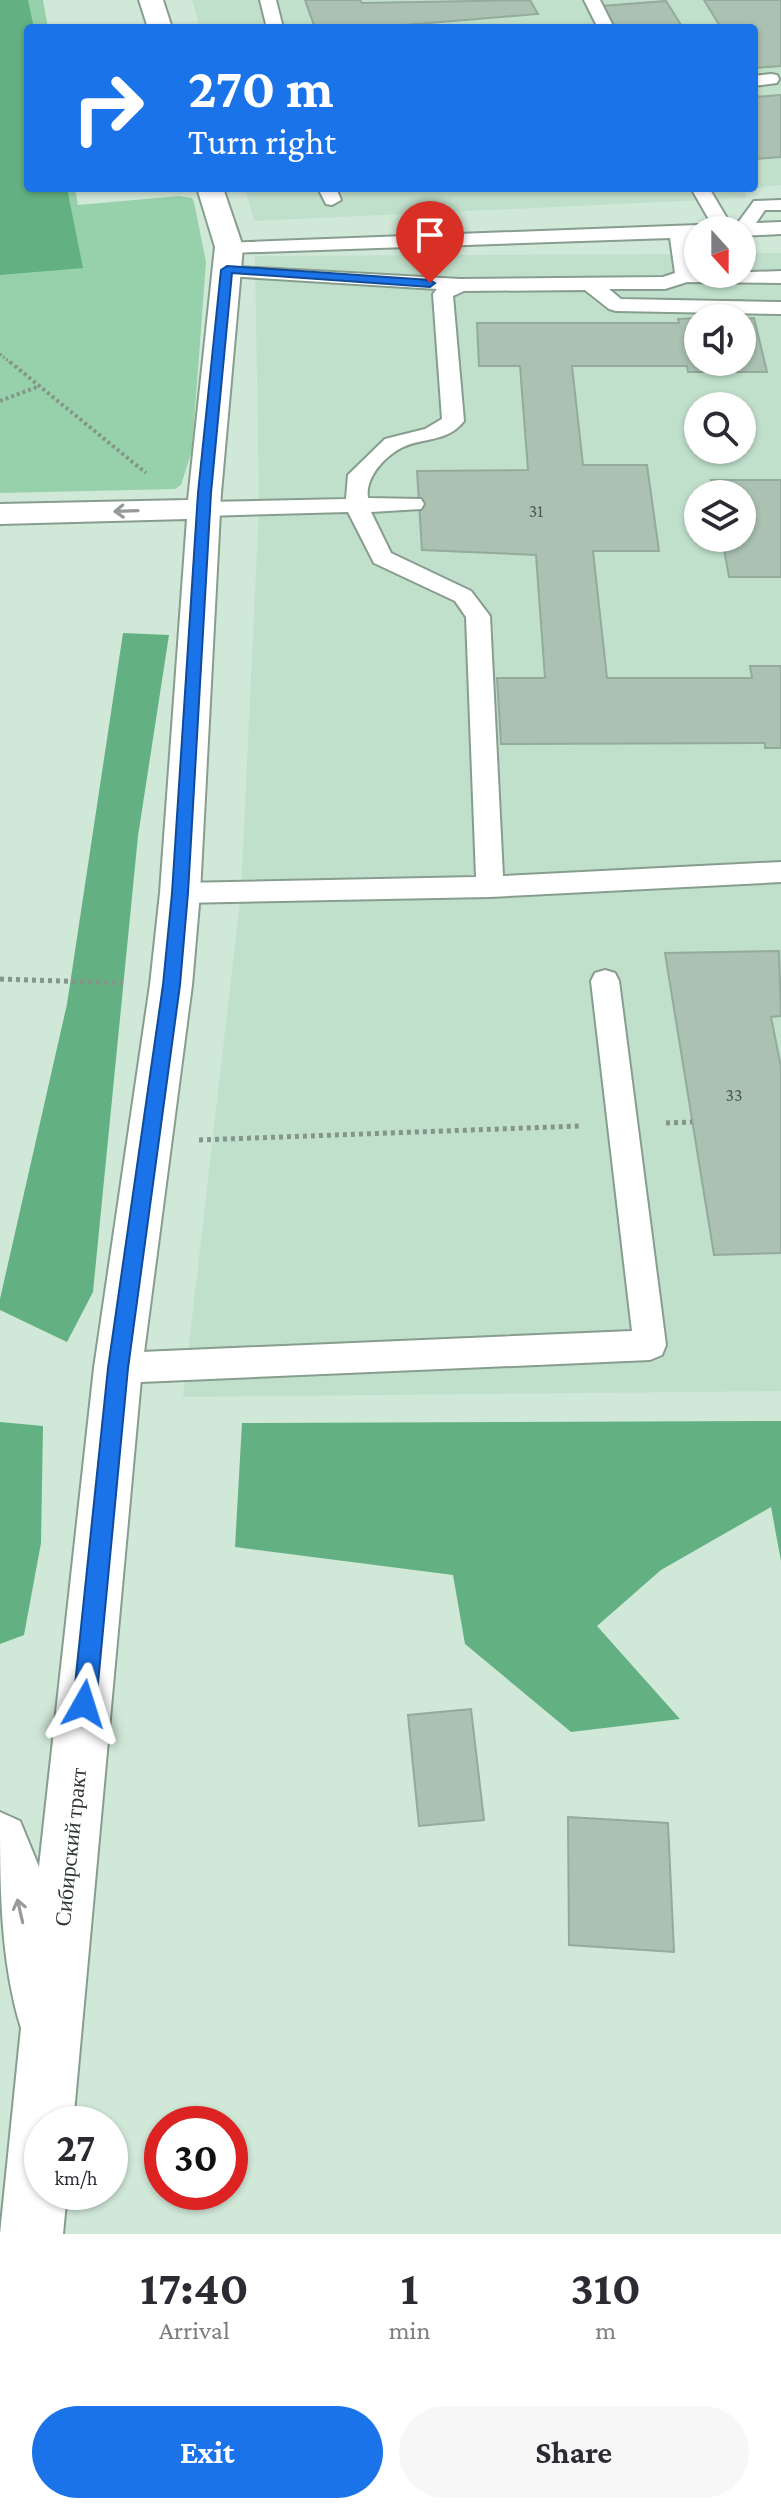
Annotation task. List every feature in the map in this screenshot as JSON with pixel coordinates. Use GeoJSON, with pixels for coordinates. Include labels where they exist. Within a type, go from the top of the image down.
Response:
{"type":"FeatureCollection","features":[{"type":"Feature","properties":{"kind":"street"},"geometry":{"type":"LineString","coordinates":[[151,0],[159,24]]}},
{"type":"Feature","properties":{"kind":"street","name":"Сибирский тракт"},"geometry":{"type":"LineString","coordinates":[[44,2106],[118,1368],[171,985],[180,893],[204,509],[228,258],[211,192]]}},
{"type":"Feature","properties":{"kind":"street"},"geometry":{"type":"LineString","coordinates":[[0,514],[204,509]]}},
{"type":"Feature","properties":{"kind":"street"},"geometry":{"type":"LineString","coordinates":[[0,1841],[7,1855],[51,2041]]}},
{"type":"Feature","properties":{"kind":"street","name":"Сибирский тракт"},"geometry":{"type":"LineString","coordinates":[[31,2234],[33,2210]]}},
{"type":"Feature","properties":{"kind":"lane"},"geometry":{"type":"LineString","coordinates":[[268,0],[274,24]]}},
{"type":"Feature","properties":{"kind":"lane"},"geometry":{"type":"LineString","coordinates":[[592,0],[604,24]]}},
{"type":"Feature","properties":{"kind":"lane"},"geometry":{"type":"LineString","coordinates":[[702,192],[716,216]]}},
{"type":"Feature","properties":{"kind":"lane"},"geometry":{"type":"LineString","coordinates":[[752,216],[760,205],[781,205]]}},
{"type":"Feature","properties":{"kind":"lane"},"geometry":{"type":"LineString","coordinates":[[756,229],[781,228]]}},
{"type":"Feature","properties":{"kind":"lane"},"geometry":{"type":"LineString","coordinates":[[228,258],[684,232]]}},
{"type":"Feature","properties":{"kind":"lane"},"geometry":{"type":"LineString","coordinates":[[228,258],[460,285],[665,283],[684,276]]}},
{"type":"Feature","properties":{"kind":"lane"},"geometry":{"type":"LineString","coordinates":[[756,277],[781,277]]}},
{"type":"Feature","properties":{"kind":"lane"},"geometry":{"type":"LineString","coordinates":[[589,283],[616,305],[781,308]]}},
{"type":"Feature","properties":{"kind":"lane"},"geometry":{"type":"LineString","coordinates":[[460,285],[443,294],[453,421],[433,434],[393,444],[359,475],[356,493],[361,520],[382,558],[463,596],[478,616],[490,887]]}},
{"type":"Feature","properties":{"kind":"lane"},"geometry":{"type":"LineString","coordinates":[[204,509],[413,504]]}},
{"type":"Feature","properties":{"kind":"lane"},"geometry":{"type":"LineString","coordinates":[[180,893],[490,887],[781,872]]}},
{"type":"Feature","properties":{"kind":"lane"},"geometry":{"type":"LineString","coordinates":[[118,1368],[650,1345],[605,981]]}},
{"type":"Feature","properties":{"kind":"path"},"geometry":{"type":"LineString","coordinates":[[0,354],[147,474]]}},
{"type":"Feature","properties":{"kind":"path"},"geometry":{"type":"LineString","coordinates":[[0,401],[37,387]]}},
{"type":"Feature","properties":{"kind":"path"},"geometry":{"type":"LineString","coordinates":[[0,979],[171,985]]}},
{"type":"Feature","properties":{"kind":"path"},"geometry":{"type":"LineString","coordinates":[[190,1141],[692,1122]]}},
{"type":"Feature","properties":{"kind":"shaded area"},"geometry":{"type":"Polygon","coordinates":[[[192,0],[781,0],[781,185],[758,188],[758,24],[199,24],[192,0]]]}},
{"type":"Feature","properties":{"kind":"shaded area"},"geometry":{"type":"Polygon","coordinates":[[[246,192],[744,192],[747,198],[254,221],[246,192]]]}},
{"type":"Feature","properties":{"kind":"shaded area"},"geometry":{"type":"Polygon","coordinates":[[[756,253],[781,253],[781,1391],[183,1397],[241,892],[259,506],[255,256],[684,254],[684,288],[756,288],[756,253]]]}},
{"type":"Feature","properties":{"kind":"green space"},"geometry":{"type":"Polygon","coordinates":[[[0,0],[43,0],[47,24],[24,24],[24,192],[76,192],[78,205],[179,196],[192,198],[194,202],[206,262],[192,450],[181,485],[175,489],[0,493],[0,0]]]}},
{"type":"Feature","properties":{"kind":"green space"},"geometry":{"type":"Polygon","coordinates":[[[0,0],[28,0],[33,24],[24,24],[24,192],[68,192],[83,268],[0,275],[0,0]]]}},
{"type":"Feature","properties":{"kind":"green space"},"geometry":{"type":"Polygon","coordinates":[[[123,633],[169,635],[138,836],[93,1292],[67,1342],[0,1310],[0,1299],[67,1004],[123,633]]]}},
{"type":"Feature","properties":{"kind":"green space"},"geometry":{"type":"Polygon","coordinates":[[[781,1421],[781,1561],[771,1507],[661,1570],[597,1626],[680,1719],[571,1732],[465,1644],[453,1575],[235,1547],[242,1423],[781,1421]]]}},
{"type":"Feature","properties":{"kind":"green space"},"geometry":{"type":"Polygon","coordinates":[[[0,1422],[43,1426],[41,1543],[24,1635],[0,1644],[0,1422]]]}},
{"type":"Feature","properties":{"kind":"building"},"geometry":{"type":"Polygon","coordinates":[[[305,0],[360,0],[362,3],[530,0],[538,14],[417,24],[314,24],[305,0]]]}},
{"type":"Feature","properties":{"kind":"building"},"geometry":{"type":"Polygon","coordinates":[[[704,0],[781,0],[781,66],[758,68],[758,24],[719,24],[704,0]]]}},
{"type":"Feature","properties":{"kind":"building"},"geometry":{"type":"Polygon","coordinates":[[[666,1],[680,24],[612,24],[602,6],[666,1]]]}},
{"type":"Feature","properties":{"kind":"building"},"geometry":{"type":"Polygon","coordinates":[[[781,95],[781,157],[758,159],[758,97],[781,95]]]}},
{"type":"Feature","properties":{"kind":"building"},"geometry":{"type":"Polygon","coordinates":[[[694,300],[742,300],[743,304],[695,304],[694,300]]]}},
{"type":"Feature","properties":{"kind":"building"},"geometry":{"type":"Polygon","coordinates":[[[678,319],[684,319],[684,366],[572,366],[583,465],[647,465],[659,551],[593,551],[607,678],[752,678],[750,666],[781,666],[781,748],[765,748],[765,743],[501,744],[497,678],[545,678],[536,555],[422,550],[417,471],[528,470],[520,366],[479,366],[477,323],[679,323],[678,319]]]}},
{"type":"Feature","properties":{"kind":"building"},"geometry":{"type":"Polygon","coordinates":[[[756,326],[767,372],[756,372],[756,326]]]}},
{"type":"Feature","properties":{"kind":"building"},"geometry":{"type":"Polygon","coordinates":[[[756,480],[781,480],[781,577],[729,577],[725,552],[756,552],[756,480]]]}},
{"type":"Feature","properties":{"kind":"building"},"geometry":{"type":"Polygon","coordinates":[[[779,951],[781,1016],[771,1017],[781,1067],[781,1253],[714,1255],[665,953],[779,951]]]}},
{"type":"Feature","properties":{"kind":"building"},"geometry":{"type":"Polygon","coordinates":[[[471,1709],[484,1820],[419,1826],[408,1715],[471,1709]]]}},
{"type":"Feature","properties":{"kind":"building"},"geometry":{"type":"Polygon","coordinates":[[[568,1817],[668,1823],[674,1952],[569,1945],[568,1817]]]}},
{"type":"Feature","properties":{"kind":"route"},"geometry":{"type":"LineString","coordinates":[[84,1704],[118,1368],[171,985],[180,893],[205,493],[227,270],[430,283]]}}]}
